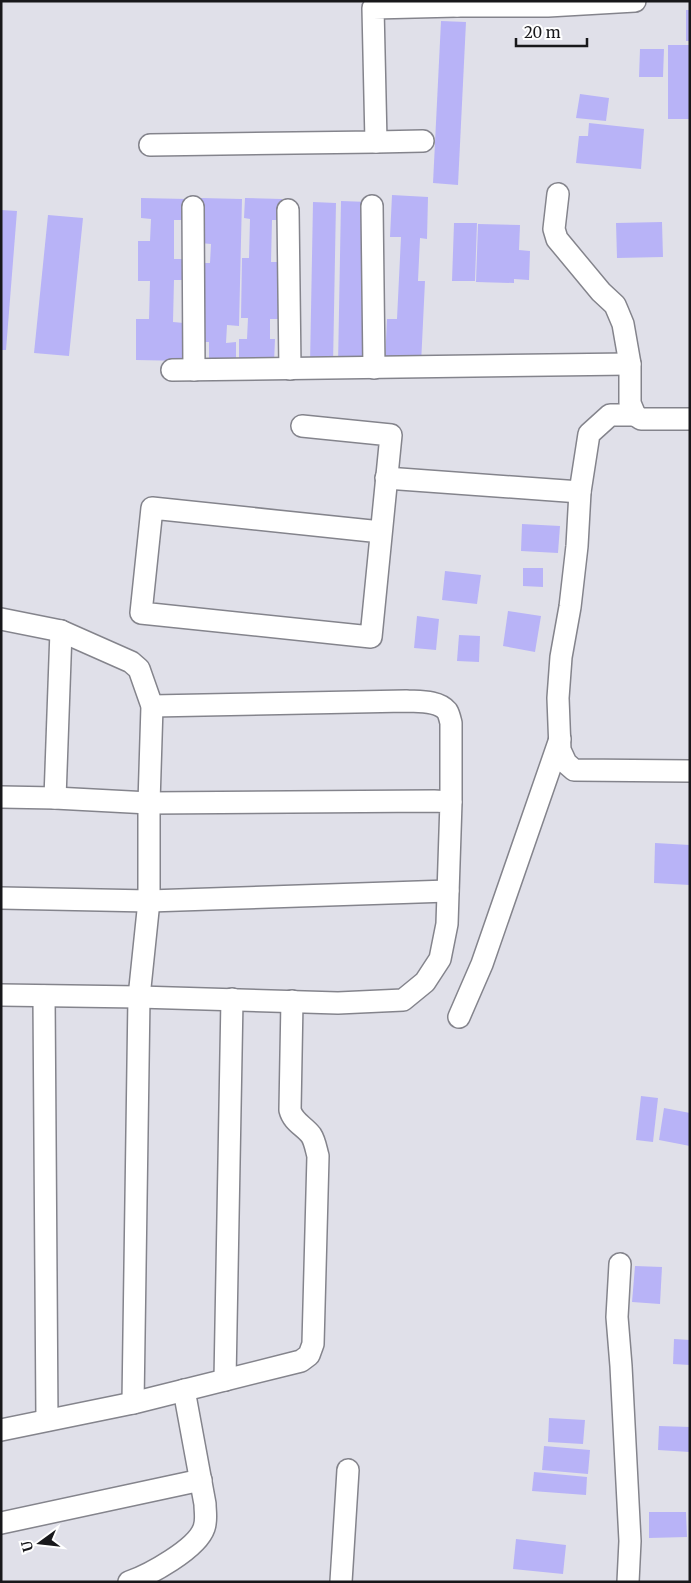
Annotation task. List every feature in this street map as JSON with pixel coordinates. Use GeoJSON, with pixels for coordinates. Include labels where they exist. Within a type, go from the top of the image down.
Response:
{"type":"FeatureCollection","features":[{"type":"Feature","properties":{"kind":"street"},"geometry":{"type":"LineString","coordinates":[[376,142],[373,8],[455,4],[548,6],[635,1]]}},
{"type":"Feature","properties":{"kind":"street"},"geometry":{"type":"LineString","coordinates":[[150,145],[423,141]]}},
{"type":"Feature","properties":{"kind":"street"},"geometry":{"type":"LineString","coordinates":[[558,194],[555,235],[614,305],[623,324],[630,364],[630,403],[635,416]]}},
{"type":"Feature","properties":{"kind":"street"},"geometry":{"type":"LineString","coordinates":[[372,206],[374,368]]}},
{"type":"Feature","properties":{"kind":"street"},"geometry":{"type":"LineString","coordinates":[[193,207],[194,370]]}},
{"type":"Feature","properties":{"kind":"street"},"geometry":{"type":"LineString","coordinates":[[288,210],[290,369]]}},
{"type":"Feature","properties":{"kind":"street"},"geometry":{"type":"LineString","coordinates":[[172,370],[630,364]]}},
{"type":"Feature","properties":{"kind":"street"},"geometry":{"type":"LineString","coordinates":[[690,419],[640,419],[635,416],[610,416],[590,434],[580,492],[579,524],[570,607],[561,656],[558,698],[560,750],[569,766],[574,770],[690,772]]}},
{"type":"Feature","properties":{"kind":"street"},"geometry":{"type":"LineString","coordinates":[[302,426],[390,435],[381,532],[371,637],[142,613],[152,508],[381,532]]}},
{"type":"Feature","properties":{"kind":"street"},"geometry":{"type":"LineString","coordinates":[[386,478],[580,492]]}},
{"type":"Feature","properties":{"kind":"street"},"geometry":{"type":"LineString","coordinates":[[1,618],[61,631],[131,662],[141,674],[152,706],[148,803],[149,901],[139,996],[133,1403]]}},
{"type":"Feature","properties":{"kind":"street"},"geometry":{"type":"LineString","coordinates":[[55,798],[61,631]]}},
{"type":"Feature","properties":{"kind":"street"},"geometry":{"type":"LineString","coordinates":[[1,995],[139,996],[338,1002],[398,1001],[407,997],[425,982],[440,959],[447,924],[451,723],[448,712],[442,706],[429,702],[406,701],[337,704],[152,706]]}},
{"type":"Feature","properties":{"kind":"street"},"geometry":{"type":"LineString","coordinates":[[458,1017],[482,964],[560,739]]}},
{"type":"Feature","properties":{"kind":"street"},"geometry":{"type":"LineString","coordinates":[[1,797],[148,803],[450,802]]}},
{"type":"Feature","properties":{"kind":"street"},"geometry":{"type":"LineString","coordinates":[[1,898],[149,901],[448,891]]}},
{"type":"Feature","properties":{"kind":"street"},"geometry":{"type":"LineString","coordinates":[[44,996],[47,1420]]}},
{"type":"Feature","properties":{"kind":"street"},"geometry":{"type":"LineString","coordinates":[[225,1380],[232,999]]}},
{"type":"Feature","properties":{"kind":"street"},"geometry":{"type":"LineString","coordinates":[[1,1430],[133,1403],[301,1361],[309,1355],[313,1344],[318,1156],[311,1134],[293,1119],[290,1110],[292,1001]]}},
{"type":"Feature","properties":{"kind":"street"},"geometry":{"type":"LineString","coordinates":[[620,1264],[617,1317],[622,1366],[630,1541],[628,1582]]}},
{"type":"Feature","properties":{"kind":"street"},"geometry":{"type":"LineString","coordinates":[[129,1582],[159,1569],[192,1544],[204,1530],[206,1516],[201,1480],[184,1390]]}},
{"type":"Feature","properties":{"kind":"street"},"geometry":{"type":"LineString","coordinates":[[341,1582],[348,1470]]}},
{"type":"Feature","properties":{"kind":"street"},"geometry":{"type":"LineString","coordinates":[[1,1522],[201,1480]]}},
{"type":"Feature","properties":{"kind":"building"},"geometry":{"type":"Polygon","coordinates":[[[686,10],[690,10],[690,41],[686,41],[686,10]]]}},
{"type":"Feature","properties":{"kind":"building"},"geometry":{"type":"Polygon","coordinates":[[[441,21],[466,22],[458,185],[433,183],[441,21]]]}},
{"type":"Feature","properties":{"kind":"building"},"geometry":{"type":"Polygon","coordinates":[[[668,45],[690,45],[690,119],[668,119],[668,45]]]}},
{"type":"Feature","properties":{"kind":"building"},"geometry":{"type":"Polygon","coordinates":[[[640,49],[664,49],[663,77],[639,77],[640,49]]]}},
{"type":"Feature","properties":{"kind":"building"},"geometry":{"type":"Polygon","coordinates":[[[580,94],[609,98],[606,121],[576,118],[580,94]]]}},
{"type":"Feature","properties":{"kind":"building"},"geometry":{"type":"Polygon","coordinates":[[[589,123],[644,129],[641,169],[576,163],[579,136],[588,136],[589,123]]]}},
{"type":"Feature","properties":{"kind":"building"},"geometry":{"type":"Polygon","coordinates":[[[392,195],[428,197],[427,239],[420,238],[418,281],[425,281],[421,364],[385,362],[387,319],[397,319],[401,237],[390,237],[392,195]]]}},
{"type":"Feature","properties":{"kind":"building"},"geometry":{"type":"Polygon","coordinates":[[[141,198],[187,199],[186,220],[174,220],[174,259],[186,259],[186,280],[174,280],[173,322],[184,323],[184,361],[136,360],[136,319],[149,319],[150,281],[138,281],[138,241],[150,241],[151,219],[141,218],[141,198]]]}},
{"type":"Feature","properties":{"kind":"building"},"geometry":{"type":"Polygon","coordinates":[[[201,198],[242,199],[239,326],[227,325],[226,343],[236,342],[236,362],[209,361],[209,342],[198,342],[200,263],[210,263],[211,244],[200,243],[201,198]]]}},
{"type":"Feature","properties":{"kind":"building"},"geometry":{"type":"Polygon","coordinates":[[[245,198],[282,199],[282,220],[272,220],[271,262],[280,262],[279,319],[270,319],[270,339],[275,339],[274,363],[239,362],[239,339],[247,339],[248,318],[241,318],[242,258],[249,258],[250,219],[244,218],[245,198]]]}},
{"type":"Feature","properties":{"kind":"building"},"geometry":{"type":"Polygon","coordinates":[[[341,201],[369,202],[366,366],[338,365],[341,201]]]}},
{"type":"Feature","properties":{"kind":"building"},"geometry":{"type":"Polygon","coordinates":[[[313,202],[336,203],[333,366],[310,365],[313,202]]]}},
{"type":"Feature","properties":{"kind":"building"},"geometry":{"type":"Polygon","coordinates":[[[1,210],[17,211],[6,350],[1,350],[1,210]]]}},
{"type":"Feature","properties":{"kind":"building"},"geometry":{"type":"Polygon","coordinates":[[[48,215],[83,218],[69,356],[34,353],[48,215]]]}},
{"type":"Feature","properties":{"kind":"building"},"geometry":{"type":"Polygon","coordinates":[[[662,222],[663,257],[617,258],[616,223],[662,222]]]}},
{"type":"Feature","properties":{"kind":"building"},"geometry":{"type":"Polygon","coordinates":[[[454,223],[477,223],[475,281],[452,281],[454,223]]]}},
{"type":"Feature","properties":{"kind":"building"},"geometry":{"type":"Polygon","coordinates":[[[478,224],[520,225],[519,250],[530,251],[529,280],[514,279],[514,283],[476,282],[478,224]]]}},
{"type":"Feature","properties":{"kind":"building"},"geometry":{"type":"Polygon","coordinates":[[[522,524],[560,526],[558,553],[521,551],[522,524]]]}},
{"type":"Feature","properties":{"kind":"building"},"geometry":{"type":"Polygon","coordinates":[[[523,568],[543,568],[543,587],[523,586],[523,568]]]}},
{"type":"Feature","properties":{"kind":"building"},"geometry":{"type":"Polygon","coordinates":[[[445,571],[481,575],[477,604],[442,600],[445,571]]]}},
{"type":"Feature","properties":{"kind":"building"},"geometry":{"type":"Polygon","coordinates":[[[508,611],[541,616],[535,652],[503,646],[508,611]]]}},
{"type":"Feature","properties":{"kind":"building"},"geometry":{"type":"Polygon","coordinates":[[[417,616],[439,619],[436,650],[414,648],[417,616]]]}},
{"type":"Feature","properties":{"kind":"building"},"geometry":{"type":"Polygon","coordinates":[[[459,635],[480,636],[479,662],[457,661],[459,635]]]}},
{"type":"Feature","properties":{"kind":"building"},"geometry":{"type":"Polygon","coordinates":[[[655,843],[690,845],[690,885],[654,883],[655,843]]]}},
{"type":"Feature","properties":{"kind":"building"},"geometry":{"type":"Polygon","coordinates":[[[641,1096],[658,1098],[653,1142],[636,1140],[641,1096]]]}},
{"type":"Feature","properties":{"kind":"building"},"geometry":{"type":"Polygon","coordinates":[[[664,1108],[690,1113],[690,1146],[659,1140],[664,1108]]]}},
{"type":"Feature","properties":{"kind":"building"},"geometry":{"type":"Polygon","coordinates":[[[635,1266],[662,1267],[660,1304],[632,1302],[635,1266]]]}},
{"type":"Feature","properties":{"kind":"building"},"geometry":{"type":"Polygon","coordinates":[[[674,1339],[690,1340],[690,1365],[673,1364],[674,1339]]]}},
{"type":"Feature","properties":{"kind":"building"},"geometry":{"type":"Polygon","coordinates":[[[549,1418],[585,1420],[583,1444],[548,1442],[549,1418]]]}},
{"type":"Feature","properties":{"kind":"building"},"geometry":{"type":"Polygon","coordinates":[[[659,1426],[690,1427],[690,1452],[658,1450],[659,1426]]]}},
{"type":"Feature","properties":{"kind":"building"},"geometry":{"type":"Polygon","coordinates":[[[544,1446],[590,1450],[588,1474],[542,1470],[544,1446]]]}},
{"type":"Feature","properties":{"kind":"building"},"geometry":{"type":"Polygon","coordinates":[[[534,1472],[587,1477],[586,1495],[532,1491],[534,1472]]]}},
{"type":"Feature","properties":{"kind":"building"},"geometry":{"type":"Polygon","coordinates":[[[649,1512],[686,1512],[687,1537],[649,1538],[649,1512]]]}},
{"type":"Feature","properties":{"kind":"building"},"geometry":{"type":"Polygon","coordinates":[[[516,1539],[566,1545],[563,1574],[513,1569],[516,1539]]]}}]}
